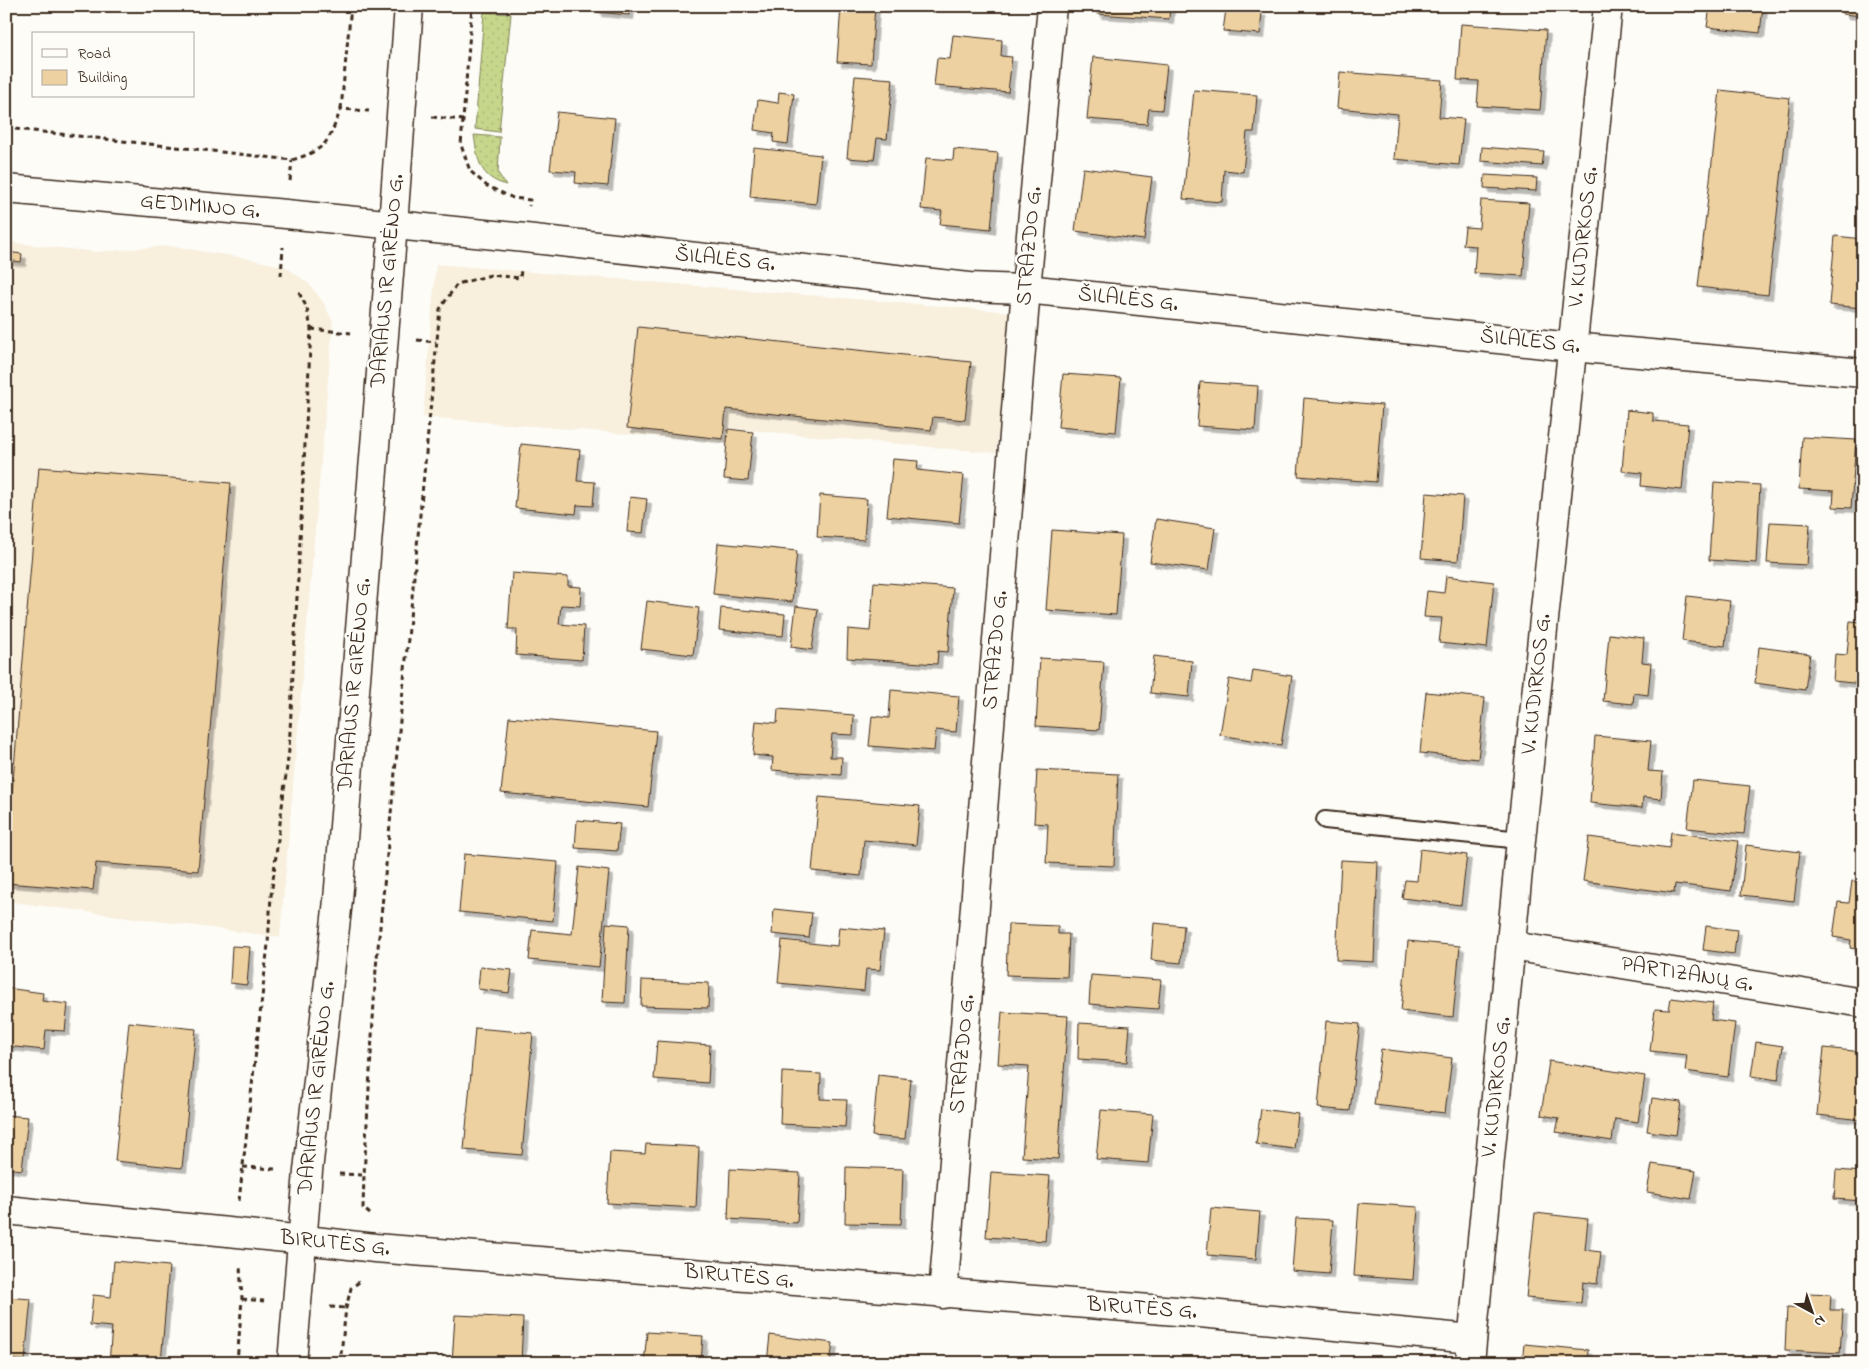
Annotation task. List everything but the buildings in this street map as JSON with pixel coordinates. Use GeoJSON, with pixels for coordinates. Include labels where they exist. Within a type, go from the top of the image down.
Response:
{"type":"FeatureCollection","features":[{"type":"Feature","properties":{"kind":"main road","name":"DARIAUS IR GIRĖNO G."},"geometry":{"type":"LineString","coordinates":[[292,1363],[302,1239],[338,900],[409,6]]}},
{"type":"Feature","properties":{"kind":"main road","name":"STRAZDO G."},"geometry":{"type":"LineString","coordinates":[[943,1294],[1026,289],[1052,6]]}},
{"type":"Feature","properties":{"kind":"main road","name":"V. KUDIRKOS G."},"geometry":{"type":"LineString","coordinates":[[1471,1351],[1521,840],[1608,6]]}},
{"type":"Feature","properties":{"kind":"main road","name":"GEDIMINO G."},"geometry":{"type":"LineString","coordinates":[[6,189],[393,224]]}},
{"type":"Feature","properties":{"kind":"main road","name":"ŠILALĖS G."},"geometry":{"type":"LineString","coordinates":[[393,224],[979,288],[1026,289],[1572,347],[1863,373]]}},
{"type":"Feature","properties":{"kind":"main road","name":"PARTIZANŲ G."},"geometry":{"type":"LineString","coordinates":[[1512,946],[1863,1003]]}},
{"type":"Feature","properties":{"kind":"main road","name":"BIRUTĖS G."},"geometry":{"type":"LineString","coordinates":[[6,1210],[375,1248],[1189,1312],[1471,1351]]}},
{"type":"Feature","properties":{"kind":"lane"},"geometry":{"type":"LineString","coordinates":[[1325,820],[1521,840]]}},
{"type":"Feature","properties":{"kind":"path"},"geometry":{"type":"LineString","coordinates":[[6,128],[292,160],[313,153],[329,140],[341,109],[351,6]]}},
{"type":"Feature","properties":{"kind":"path"},"geometry":{"type":"LineString","coordinates":[[472,6],[461,145],[470,171],[487,186],[513,198],[530,200]]}},
{"type":"Feature","properties":{"kind":"path"},"geometry":{"type":"LineString","coordinates":[[341,109],[462,120]]}},
{"type":"Feature","properties":{"kind":"path"},"geometry":{"type":"LineString","coordinates":[[340,1363],[346,1308],[351,1288],[370,1275],[378,1220],[363,1208],[376,968],[440,309],[457,284],[491,275],[520,278]]}},
{"type":"Feature","properties":{"kind":"path"},"geometry":{"type":"LineString","coordinates":[[237,1363],[242,1299],[240,1266],[235,1234],[268,944],[271,896],[289,750],[312,329],[307,308],[298,291]]}},
{"type":"Feature","properties":{"kind":"shaded area"},"geometry":{"type":"Polygon","coordinates":[[[6,242],[97,252],[168,246],[245,258],[286,267],[309,284],[323,302],[333,322],[280,937],[6,901],[6,640],[12,565],[6,564],[6,242]]]}},
{"type":"Feature","properties":{"kind":"shaded area"},"geometry":{"type":"Polygon","coordinates":[[[436,264],[1011,312],[996,453],[727,428],[725,442],[423,417],[436,264]]]}},
{"type":"Feature","properties":{"kind":"green space"},"geometry":{"type":"Polygon","coordinates":[[[484,12],[511,14],[499,132],[475,129],[484,12]]]}},
{"type":"Feature","properties":{"kind":"green space"},"geometry":{"type":"Polygon","coordinates":[[[474,135],[500,137],[498,173],[506,185],[490,177],[481,167],[474,135]]]}}]}
